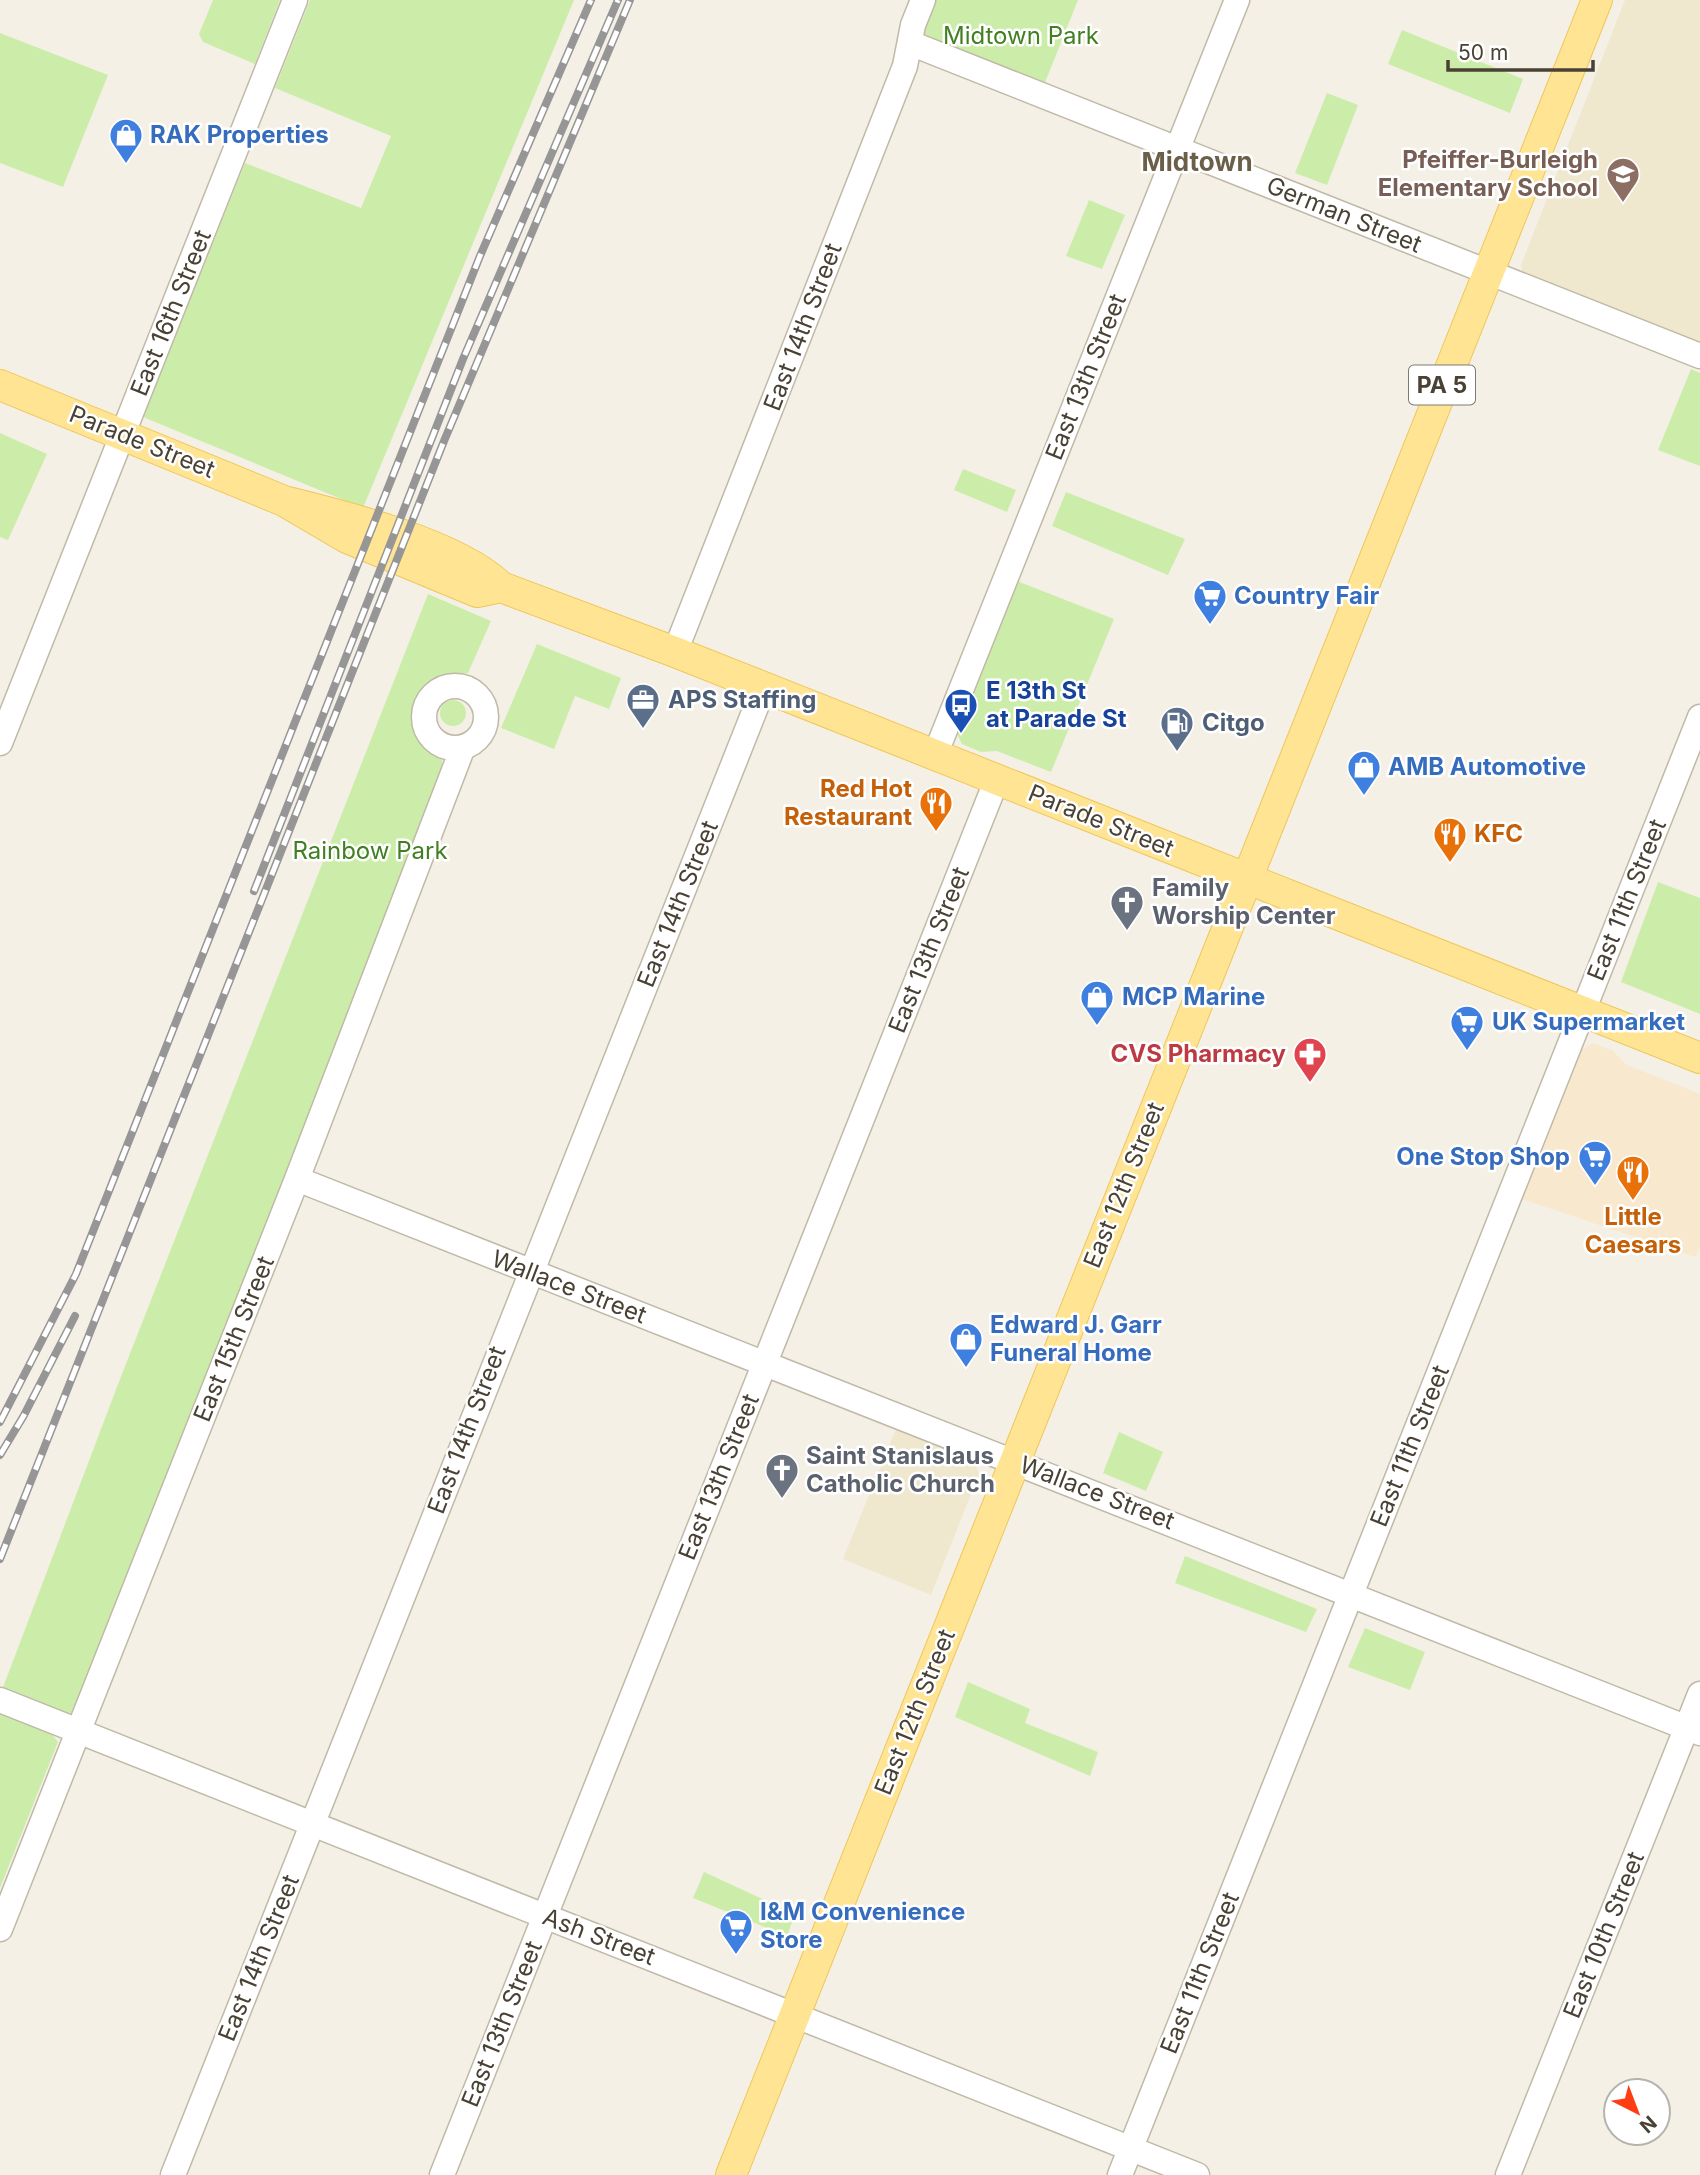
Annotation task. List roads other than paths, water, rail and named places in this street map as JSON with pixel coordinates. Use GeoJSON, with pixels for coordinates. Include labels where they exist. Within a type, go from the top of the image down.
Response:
{"type":"FeatureCollection","features":[{"type":"Feature","properties":{"kind":"main road","name":"East 12th Street"},"geometry":{"type":"LineString","coordinates":[[731,2175],[1597,0]]}},
{"type":"Feature","properties":{"kind":"main road","name":"Parade Street"},"geometry":{"type":"LineString","coordinates":[[0,385],[284,501],[347,538],[477,592],[500,587],[675,652],[1700,1058]]}},
{"type":"Feature","properties":{"kind":"street","name":"East 16th Street"},"geometry":{"type":"LineString","coordinates":[[0,743],[295,0]]}},
{"type":"Feature","properties":{"kind":"street","name":"East 14th Street"},"geometry":{"type":"LineString","coordinates":[[675,652],[900,78],[923,0]]}},
{"type":"Feature","properties":{"kind":"street","name":"East 13th Street"},"geometry":{"type":"LineString","coordinates":[[935,755],[1237,0]]}},
{"type":"Feature","properties":{"kind":"street","name":"German Street"},"geometry":{"type":"LineString","coordinates":[[910,43],[1700,356]]}},
{"type":"Feature","properties":{"kind":"street","name":"East 14th Street"},"geometry":{"type":"LineString","coordinates":[[173,2175],[764,687]]}},
{"type":"Feature","properties":{"kind":"street","name":"East 11th Street"},"geometry":{"type":"LineString","coordinates":[[1120,2175],[1700,717]]}},
{"type":"Feature","properties":{"kind":"street","name":"East 15th Street"},"geometry":{"type":"LineString","coordinates":[[0,1929],[297,1179],[463,747]]}},
{"type":"Feature","properties":{"kind":"street","name":"East 13th Street"},"geometry":{"type":"LineString","coordinates":[[442,2175],[997,779]]}},
{"type":"Feature","properties":{"kind":"street","name":"Wallace Street"},"geometry":{"type":"LineString","coordinates":[[297,1179],[1693,1730]]}},
{"type":"Feature","properties":{"kind":"street","name":"East 10th Street"},"geometry":{"type":"LineString","coordinates":[[1508,2175],[1693,1730],[1700,1694]]}},
{"type":"Feature","properties":{"kind":"street","name":"Ash Street"},"geometry":{"type":"LineString","coordinates":[[0,1700],[795,2013],[1197,2175]]}},
{"type":"Feature","properties":{"kind":"railway"},"geometry":{"type":"LineString","coordinates":[[0,1422],[76,1274],[480,256],[591,0]]}},
{"type":"Feature","properties":{"kind":"railway"},"geometry":{"type":"LineString","coordinates":[[254,891],[463,359],[618,0]]}},
{"type":"Feature","properties":{"kind":"railway"},"geometry":{"type":"LineString","coordinates":[[0,1559],[444,441],[630,0]]}},
{"type":"Feature","properties":{"kind":"railway"},"geometry":{"type":"LineString","coordinates":[[0,1455],[23,1417],[75,1316]]}},
{"type":"Feature","properties":{"kind":"place","name":"RAK Properties"},"geometry":{"type":"Point","coordinates":[126,165]}},
{"type":"Feature","properties":{"kind":"place","name":"Pfeiffer-Burleigh Elementary School"},"geometry":{"type":"Point","coordinates":[1623,204]}},
{"type":"Feature","properties":{"kind":"place","name":"Country Fair"},"geometry":{"type":"Point","coordinates":[1210,626]}},
{"type":"Feature","properties":{"kind":"place","name":"APS Staffing"},"geometry":{"type":"Point","coordinates":[643,730]}},
{"type":"Feature","properties":{"kind":"place","name":"E 13th St at Parade St"},"geometry":{"type":"Point","coordinates":[961,735]}},
{"type":"Feature","properties":{"kind":"place","name":"Citgo"},"geometry":{"type":"Point","coordinates":[1177,753]}},
{"type":"Feature","properties":{"kind":"place","name":"AMB Automotive"},"geometry":{"type":"Point","coordinates":[1364,797]}},
{"type":"Feature","properties":{"kind":"place","name":"Red Hot Restaurant"},"geometry":{"type":"Point","coordinates":[936,833]}},
{"type":"Feature","properties":{"kind":"place","name":"KFC"},"geometry":{"type":"Point","coordinates":[1450,864]}},
{"type":"Feature","properties":{"kind":"place","name":"Family Worship Center"},"geometry":{"type":"Point","coordinates":[1127,932]}},
{"type":"Feature","properties":{"kind":"place","name":"MCP Marine"},"geometry":{"type":"Point","coordinates":[1097,1027]}},
{"type":"Feature","properties":{"kind":"place","name":"UK Supermarket"},"geometry":{"type":"Point","coordinates":[1467,1052]}},
{"type":"Feature","properties":{"kind":"place","name":"CVS Pharmacy"},"geometry":{"type":"Point","coordinates":[1310,1084]}},
{"type":"Feature","properties":{"kind":"place","name":"One Stop Shop"},"geometry":{"type":"Point","coordinates":[1595,1187]}},
{"type":"Feature","properties":{"kind":"place","name":"Little Caesars"},"geometry":{"type":"Point","coordinates":[1633,1202]}},
{"type":"Feature","properties":{"kind":"place","name":"Edward J. Garr Funeral Home"},"geometry":{"type":"Point","coordinates":[966,1369]}},
{"type":"Feature","properties":{"kind":"place","name":"Saint Stanislaus Catholic Church"},"geometry":{"type":"Point","coordinates":[782,1500]}},
{"type":"Feature","properties":{"kind":"place","name":"I&M Convenience Store"},"geometry":{"type":"Point","coordinates":[736,1956]}},
{"type":"Feature","properties":{"kind":"district","name":"Midtown"},"geometry":{"type":"Point","coordinates":[1197,162]}},
{"type":"Feature","properties":{"kind":"park label","name":"Midtown Park"},"geometry":{"type":"Point","coordinates":[1021,36]}},
{"type":"Feature","properties":{"kind":"park label","name":"Rainbow Park"},"geometry":{"type":"Point","coordinates":[370,851]}}]}
